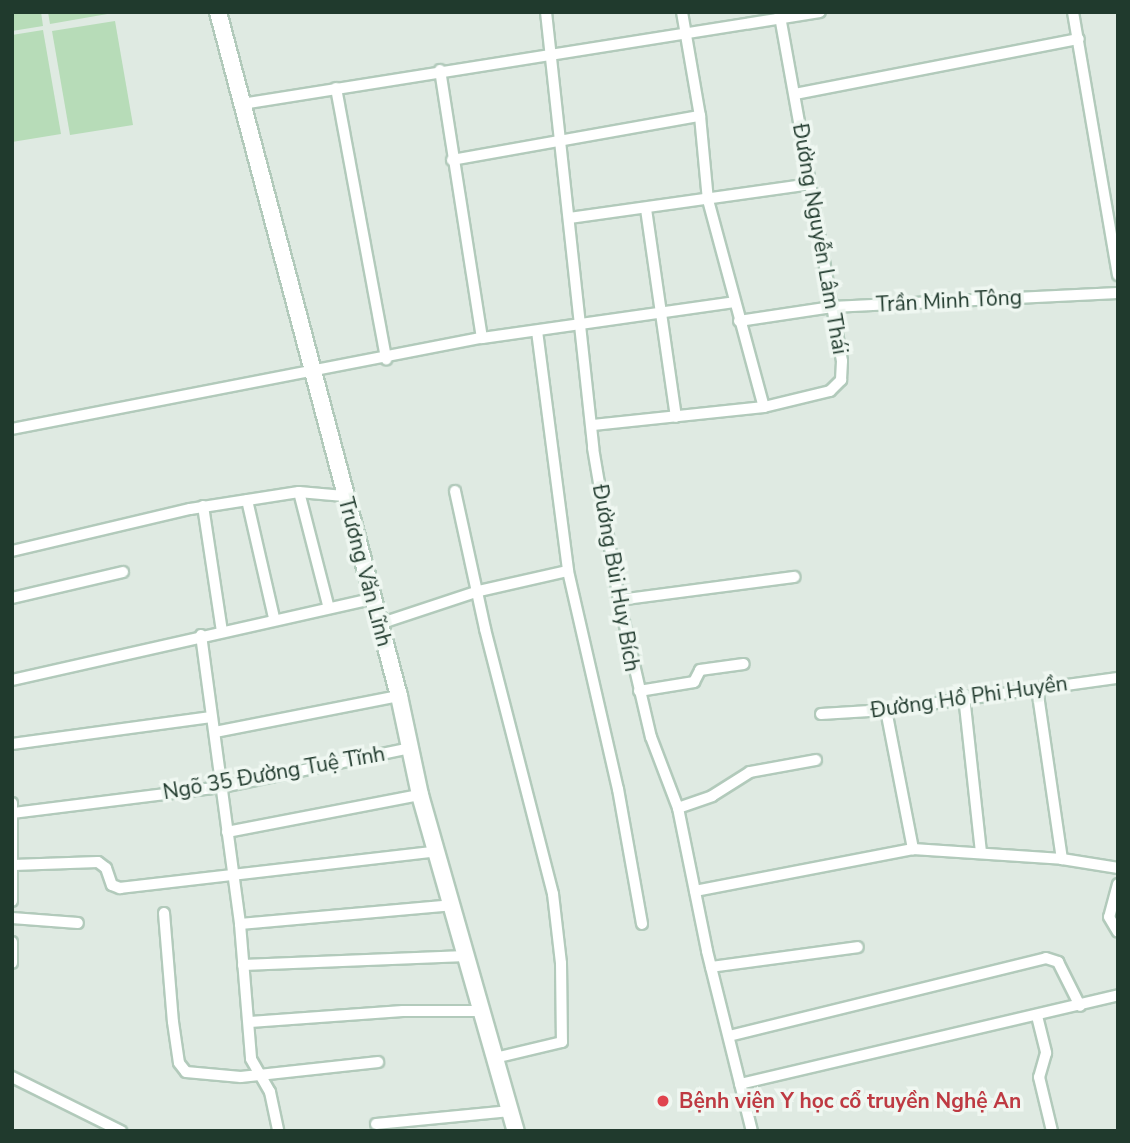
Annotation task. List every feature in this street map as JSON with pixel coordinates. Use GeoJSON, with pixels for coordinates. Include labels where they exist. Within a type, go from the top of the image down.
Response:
{"type":"FeatureCollection","features":[{"type":"Feature","properties":{"kind":"street","name":"Trương Văn Lĩnh"},"geometry":{"type":"LineString","coordinates":[[218,12],[370,599],[399,696],[420,795],[516,1131]]}},
{"type":"Feature","properties":{"kind":"street","name":"Đường Bùi Huy Bích"},"geometry":{"type":"LineString","coordinates":[[546,12],[579,325],[593,425],[593,448],[619,600],[639,691],[678,808],[711,967],[752,1131]]}},
{"type":"Feature","properties":{"kind":"street"},"geometry":{"type":"LineString","coordinates":[[682,12],[700,116],[708,200],[764,407]]}},
{"type":"Feature","properties":{"kind":"street"},"geometry":{"type":"LineString","coordinates":[[242,104],[779,16],[820,12]]}},
{"type":"Feature","properties":{"kind":"street"},"geometry":{"type":"LineString","coordinates":[[1073,12],[1118,275]]}},
{"type":"Feature","properties":{"kind":"street","name":"Đường Nguyễn Lâm Thái"},"geometry":{"type":"LineString","coordinates":[[593,425],[764,407],[830,391],[841,380],[842,361],[779,16]]}},
{"type":"Feature","properties":{"kind":"street"},"geometry":{"type":"LineString","coordinates":[[795,94],[1079,39]]}},
{"type":"Feature","properties":{"kind":"street"},"geometry":{"type":"LineString","coordinates":[[440,70],[482,338]]}},
{"type":"Feature","properties":{"kind":"street"},"geometry":{"type":"LineString","coordinates":[[336,89],[386,359]]}},
{"type":"Feature","properties":{"kind":"street"},"geometry":{"type":"LineString","coordinates":[[452,160],[561,138],[700,116]]}},
{"type":"Feature","properties":{"kind":"street"},"geometry":{"type":"LineString","coordinates":[[569,218],[810,184]]}},
{"type":"Feature","properties":{"kind":"street"},"geometry":{"type":"LineString","coordinates":[[646,209],[659,314],[676,417]]}},
{"type":"Feature","properties":{"kind":"street","name":"Trần Minh Tông"},"geometry":{"type":"LineString","coordinates":[[739,321],[832,307],[1118,293]]}},
{"type":"Feature","properties":{"kind":"street"},"geometry":{"type":"LineString","coordinates":[[12,429],[386,359],[482,338],[734,302]]}},
{"type":"Feature","properties":{"kind":"street"},"geometry":{"type":"LineString","coordinates":[[537,331],[568,571],[618,789],[642,924]]}},
{"type":"Feature","properties":{"kind":"street"},"geometry":{"type":"LineString","coordinates":[[455,491],[519,770],[553,894],[562,992],[562,1042],[495,1058]]}},
{"type":"Feature","properties":{"kind":"street"},"geometry":{"type":"LineString","coordinates":[[299,492],[328,605]]}},
{"type":"Feature","properties":{"kind":"street"},"geometry":{"type":"LineString","coordinates":[[12,551],[203,506],[299,492],[344,496]]}},
{"type":"Feature","properties":{"kind":"street"},"geometry":{"type":"LineString","coordinates":[[247,500],[274,618]]}},
{"type":"Feature","properties":{"kind":"street"},"geometry":{"type":"LineString","coordinates":[[203,506],[222,632]]}},
{"type":"Feature","properties":{"kind":"street"},"geometry":{"type":"LineString","coordinates":[[379,624],[479,591],[568,571]]}},
{"type":"Feature","properties":{"kind":"street"},"geometry":{"type":"LineString","coordinates":[[12,598],[123,572]]}},
{"type":"Feature","properties":{"kind":"street"},"geometry":{"type":"LineString","coordinates":[[619,600],[794,577]]}},
{"type":"Feature","properties":{"kind":"street"},"geometry":{"type":"LineString","coordinates":[[12,680],[328,605],[370,599]]}},
{"type":"Feature","properties":{"kind":"street"},"geometry":{"type":"LineString","coordinates":[[201,635],[240,923],[251,1059],[261,1075],[278,1131]]}},
{"type":"Feature","properties":{"kind":"street"},"geometry":{"type":"LineString","coordinates":[[639,691],[694,682],[700,670],[744,664]]}},
{"type":"Feature","properties":{"kind":"street","name":"Đường Hồ Phi Huyền"},"geometry":{"type":"LineString","coordinates":[[821,714],[886,710],[964,696],[1118,678]]}},
{"type":"Feature","properties":{"kind":"street"},"geometry":{"type":"LineString","coordinates":[[1037,688],[1062,859]]}},
{"type":"Feature","properties":{"kind":"street"},"geometry":{"type":"LineString","coordinates":[[215,732],[399,696]]}},
{"type":"Feature","properties":{"kind":"street"},"geometry":{"type":"LineString","coordinates":[[964,696],[981,852]]}},
{"type":"Feature","properties":{"kind":"street"},"geometry":{"type":"LineString","coordinates":[[886,710],[913,849]]}},
{"type":"Feature","properties":{"kind":"street"},"geometry":{"type":"LineString","coordinates":[[12,744],[211,717]]}},
{"type":"Feature","properties":{"kind":"street","name":"Ngõ 35 Đường Tuệ Tĩnh"},"geometry":{"type":"LineString","coordinates":[[13,813],[222,787],[410,748]]}},
{"type":"Feature","properties":{"kind":"street"},"geometry":{"type":"LineString","coordinates":[[678,808],[697,803],[750,772],[816,760]]}},
{"type":"Feature","properties":{"kind":"street"},"geometry":{"type":"LineString","coordinates":[[227,832],[420,795]]}},
{"type":"Feature","properties":{"kind":"street"},"geometry":{"type":"LineString","coordinates":[[12,803],[12,901]]}},
{"type":"Feature","properties":{"kind":"street"},"geometry":{"type":"LineString","coordinates":[[695,891],[913,849],[1062,859],[1118,868]]}},
{"type":"Feature","properties":{"kind":"street"},"geometry":{"type":"LineString","coordinates":[[13,865],[98,862],[106,868],[112,885],[120,888],[438,851]]}},
{"type":"Feature","properties":{"kind":"street"},"geometry":{"type":"LineString","coordinates":[[1118,884],[1109,917],[1118,932]]}},
{"type":"Feature","properties":{"kind":"street"},"geometry":{"type":"LineString","coordinates":[[240,923],[451,905]]}},
{"type":"Feature","properties":{"kind":"street"},"geometry":{"type":"LineString","coordinates":[[164,913],[179,1063],[186,1072],[198,1075],[261,1075],[378,1062]]}},
{"type":"Feature","properties":{"kind":"street"},"geometry":{"type":"LineString","coordinates":[[12,918],[78,923]]}},
{"type":"Feature","properties":{"kind":"street"},"geometry":{"type":"LineString","coordinates":[[12,942],[12,963]]}},
{"type":"Feature","properties":{"kind":"street"},"geometry":{"type":"LineString","coordinates":[[711,967],[858,947]]}},
{"type":"Feature","properties":{"kind":"street"},"geometry":{"type":"LineString","coordinates":[[243,965],[466,956]]}},
{"type":"Feature","properties":{"kind":"street"},"geometry":{"type":"LineString","coordinates":[[729,1036],[1046,958],[1058,962],[1080,1006]]}},
{"type":"Feature","properties":{"kind":"street"},"geometry":{"type":"LineString","coordinates":[[740,1084],[1118,995]]}},
{"type":"Feature","properties":{"kind":"street"},"geometry":{"type":"LineString","coordinates":[[250,1022],[403,1011],[482,1010]]}},
{"type":"Feature","properties":{"kind":"street"},"geometry":{"type":"LineString","coordinates":[[1037,1016],[1046,1053],[1039,1077],[1052,1131]]}},
{"type":"Feature","properties":{"kind":"street"},"geometry":{"type":"LineString","coordinates":[[12,1077],[121,1131]]}},
{"type":"Feature","properties":{"kind":"street"},"geometry":{"type":"LineString","coordinates":[[376,1124],[510,1111]]}},
{"type":"Feature","properties":{"kind":"green space"},"geometry":{"type":"Polygon","coordinates":[[[12,12],[41,12],[43,26],[12,31],[12,12]]]}},
{"type":"Feature","properties":{"kind":"green space"},"geometry":{"type":"Polygon","coordinates":[[[48,12],[113,12],[113,13],[50,24],[48,12]]]}},
{"type":"Feature","properties":{"kind":"green space"},"geometry":{"type":"Polygon","coordinates":[[[115,21],[133,125],[70,135],[52,31],[115,21]]]}},
{"type":"Feature","properties":{"kind":"green space"},"geometry":{"type":"Polygon","coordinates":[[[43,30],[61,134],[12,142],[12,35],[43,30]]]}},
{"type":"Feature","properties":{"kind":"place","name":"Bệnh viện Y học cổ truyền Nghệ An"},"geometry":{"type":"Point","coordinates":[663,1101]}}]}
